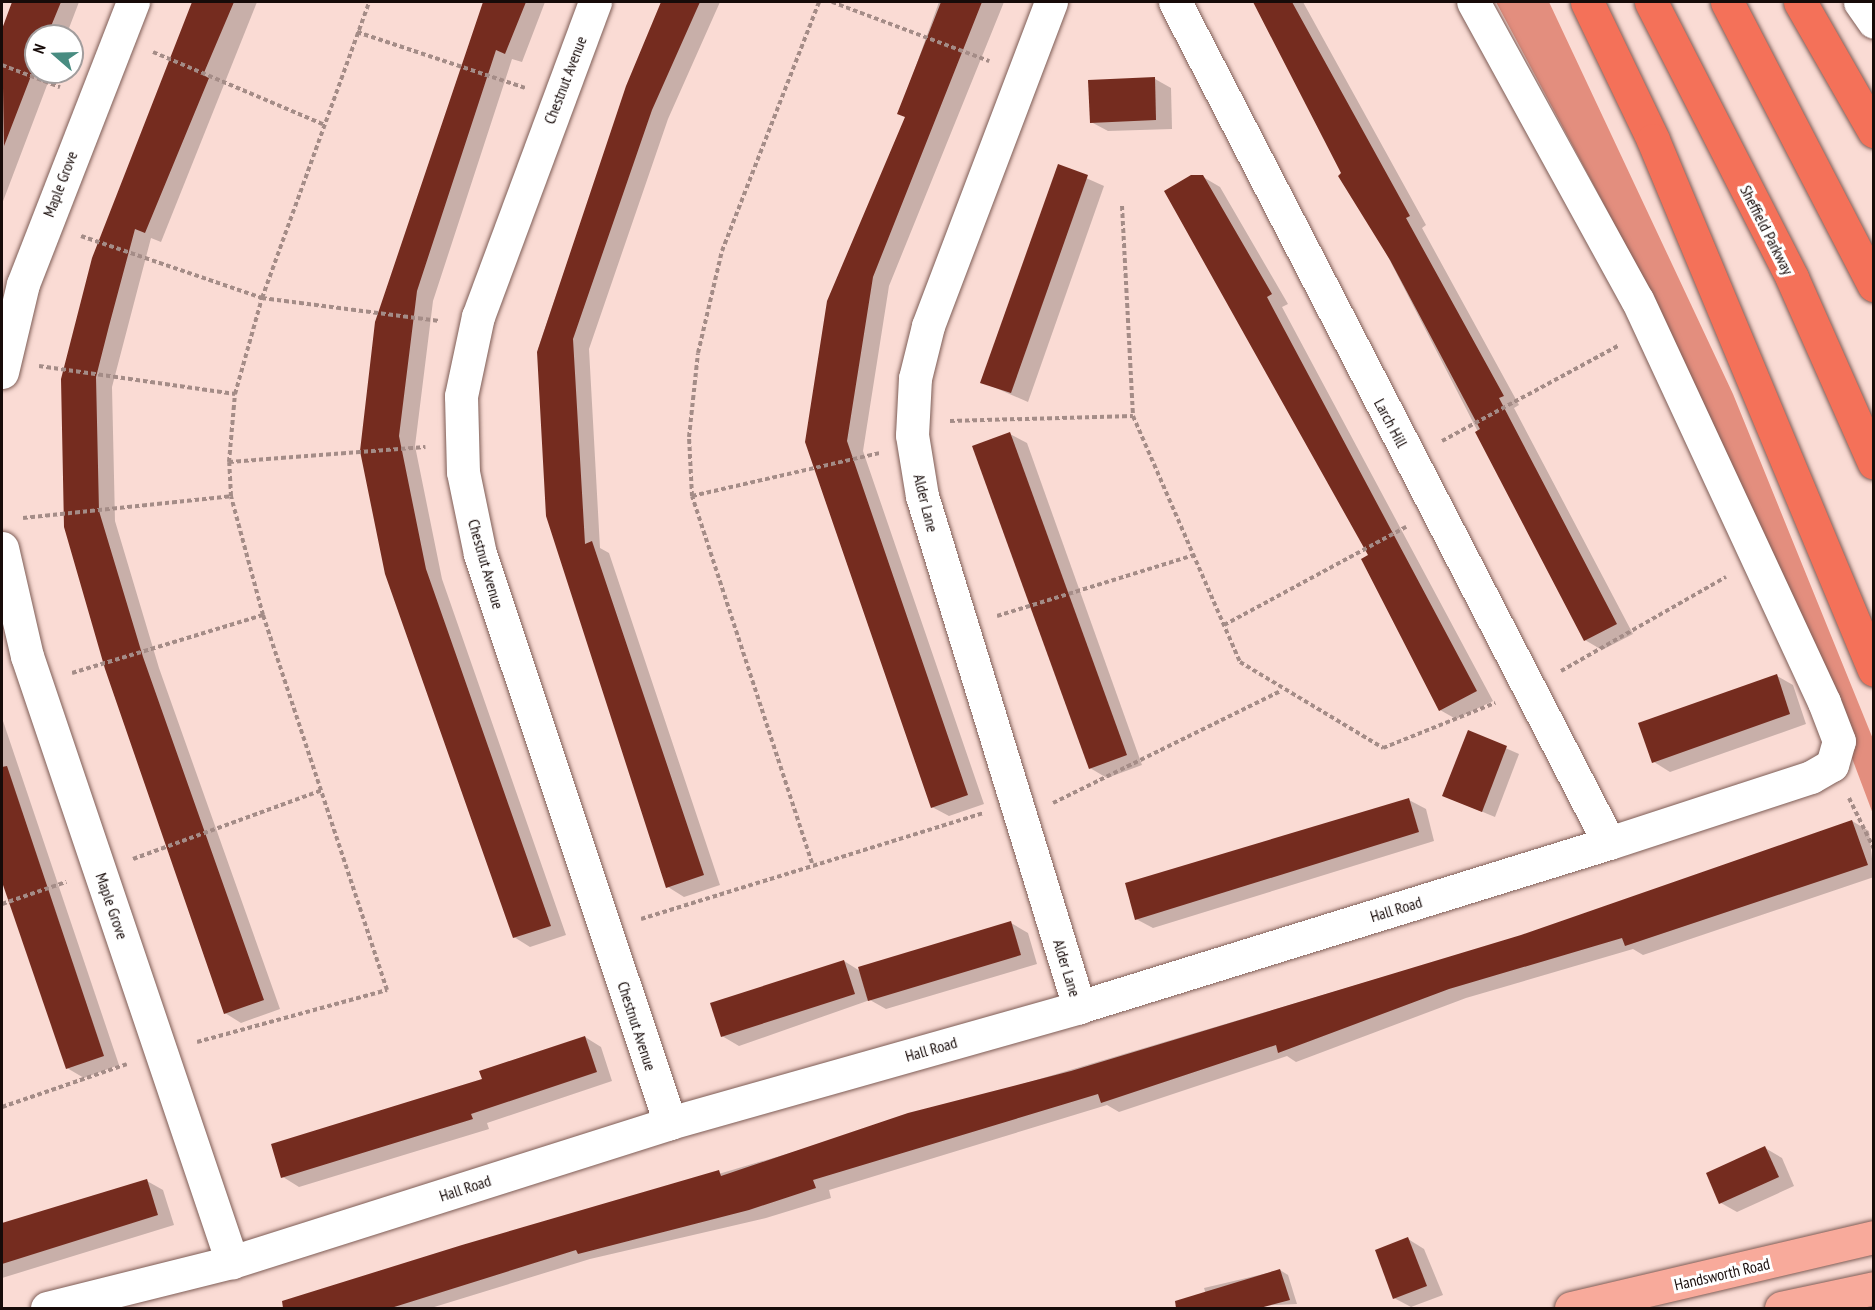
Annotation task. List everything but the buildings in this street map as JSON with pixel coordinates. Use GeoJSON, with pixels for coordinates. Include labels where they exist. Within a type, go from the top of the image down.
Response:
{"type":"FeatureCollection","features":[{"type":"Feature","properties":{"kind":"highway"},"geometry":{"type":"LineString","coordinates":[[1587,2],[1653,140],[1874,670]]}},
{"type":"Feature","properties":{"kind":"highway","name":"Sheffield Parkway"},"geometry":{"type":"LineString","coordinates":[[1652,2],[1792,278],[1874,463]]}},
{"type":"Feature","properties":{"kind":"highway"},"geometry":{"type":"LineString","coordinates":[[1726,2],[1874,285]]}},
{"type":"Feature","properties":{"kind":"highway"},"geometry":{"type":"LineString","coordinates":[[1800,2],[1874,132]]}},
{"type":"Feature","properties":{"kind":"main road","name":"Handsworth Road"},"geometry":{"type":"LineString","coordinates":[[1571,1308],[1874,1237]]}},
{"type":"Feature","properties":{"kind":"main road"},"geometry":{"type":"LineString","coordinates":[[1781,1308],[1874,1288]]}},
{"type":"Feature","properties":{"kind":"street","name":"Maple Grove"},"geometry":{"type":"LineString","coordinates":[[2,367],[45,224],[133,2]]}},
{"type":"Feature","properties":{"kind":"street","name":"Chestnut Avenue"},"geometry":{"type":"LineString","coordinates":[[596,2],[558,99],[476,326],[461,396],[463,444],[480,554],[670,1123]]}},
{"type":"Feature","properties":{"kind":"street","name":"Alder Lane"},"geometry":{"type":"LineString","coordinates":[[1051,2],[928,326],[915,378],[914,433],[922,496],[1079,1007]]}},
{"type":"Feature","properties":{"kind":"street","name":"Larch Hill"},"geometry":{"type":"LineString","coordinates":[[1175,2],[1410,459],[1533,687],[1609,843]]}},
{"type":"Feature","properties":{"kind":"street","name":"Hall Road"},"geometry":{"type":"LineString","coordinates":[[47,1308],[232,1262],[670,1123],[1079,1007],[1609,843],[1811,777],[1832,765],[1839,741],[1650,329],[1473,2]]}},
{"type":"Feature","properties":{"kind":"street"},"geometry":{"type":"LineString","coordinates":[[1860,2],[1874,22]]}},
{"type":"Feature","properties":{"kind":"street","name":"Maple Grove"},"geometry":{"type":"LineString","coordinates":[[7,533],[36,683],[232,1262]]}},
{"type":"Feature","properties":{"kind":"path"},"geometry":{"type":"LineString","coordinates":[[369,2],[262,298],[235,394],[229,462],[231,496],[263,615],[323,790],[387,990]]}},
{"type":"Feature","properties":{"kind":"path"},"geometry":{"type":"LineString","coordinates":[[812,863],[692,496],[689,437],[699,353],[722,251],[819,2]]}},
{"type":"Feature","properties":{"kind":"path"},"geometry":{"type":"LineString","coordinates":[[832,2],[1024,74]]}},
{"type":"Feature","properties":{"kind":"path"},"geometry":{"type":"LineString","coordinates":[[357,32],[558,99]]}},
{"type":"Feature","properties":{"kind":"path"},"geometry":{"type":"LineString","coordinates":[[119,37],[323,124]]}},
{"type":"Feature","properties":{"kind":"path"},"geometry":{"type":"LineString","coordinates":[[2,65],[93,100]]}},
{"type":"Feature","properties":{"kind":"path"},"geometry":{"type":"LineString","coordinates":[[1122,206],[1133,416],[1240,662],[1281,692],[1383,748],[1533,687],[1756,559]]}},
{"type":"Feature","properties":{"kind":"path"},"geometry":{"type":"LineString","coordinates":[[45,224],[262,298],[476,326]]}},
{"type":"Feature","properties":{"kind":"path"},"geometry":{"type":"LineString","coordinates":[[1410,459],[1650,329]]}},
{"type":"Feature","properties":{"kind":"path"},"geometry":{"type":"LineString","coordinates":[[2,367],[235,394]]}},
{"type":"Feature","properties":{"kind":"path"},"geometry":{"type":"LineString","coordinates":[[692,496],[914,433],[1133,416]]}},
{"type":"Feature","properties":{"kind":"path"},"geometry":{"type":"LineString","coordinates":[[229,462],[463,444]]}},
{"type":"Feature","properties":{"kind":"path"},"geometry":{"type":"LineString","coordinates":[[7,533],[231,496]]}},
{"type":"Feature","properties":{"kind":"path"},"geometry":{"type":"LineString","coordinates":[[1224,625],[1437,510]]}},
{"type":"Feature","properties":{"kind":"path"},"geometry":{"type":"LineString","coordinates":[[962,627],[1194,555]]}},
{"type":"Feature","properties":{"kind":"path"},"geometry":{"type":"LineString","coordinates":[[36,683],[263,615]]}},
{"type":"Feature","properties":{"kind":"path"},"geometry":{"type":"LineString","coordinates":[[606,931],[812,863],[1019,811],[1281,692]]}},
{"type":"Feature","properties":{"kind":"path"},"geometry":{"type":"LineString","coordinates":[[2,904],[323,790]]}},
{"type":"Feature","properties":{"kind":"shaded area"},"geometry":{"type":"Polygon","coordinates":[[[1496,2],[1549,2],[1733,394],[1873,739],[1873,814],[1823,681],[1623,240],[1496,2]]]}}]}
